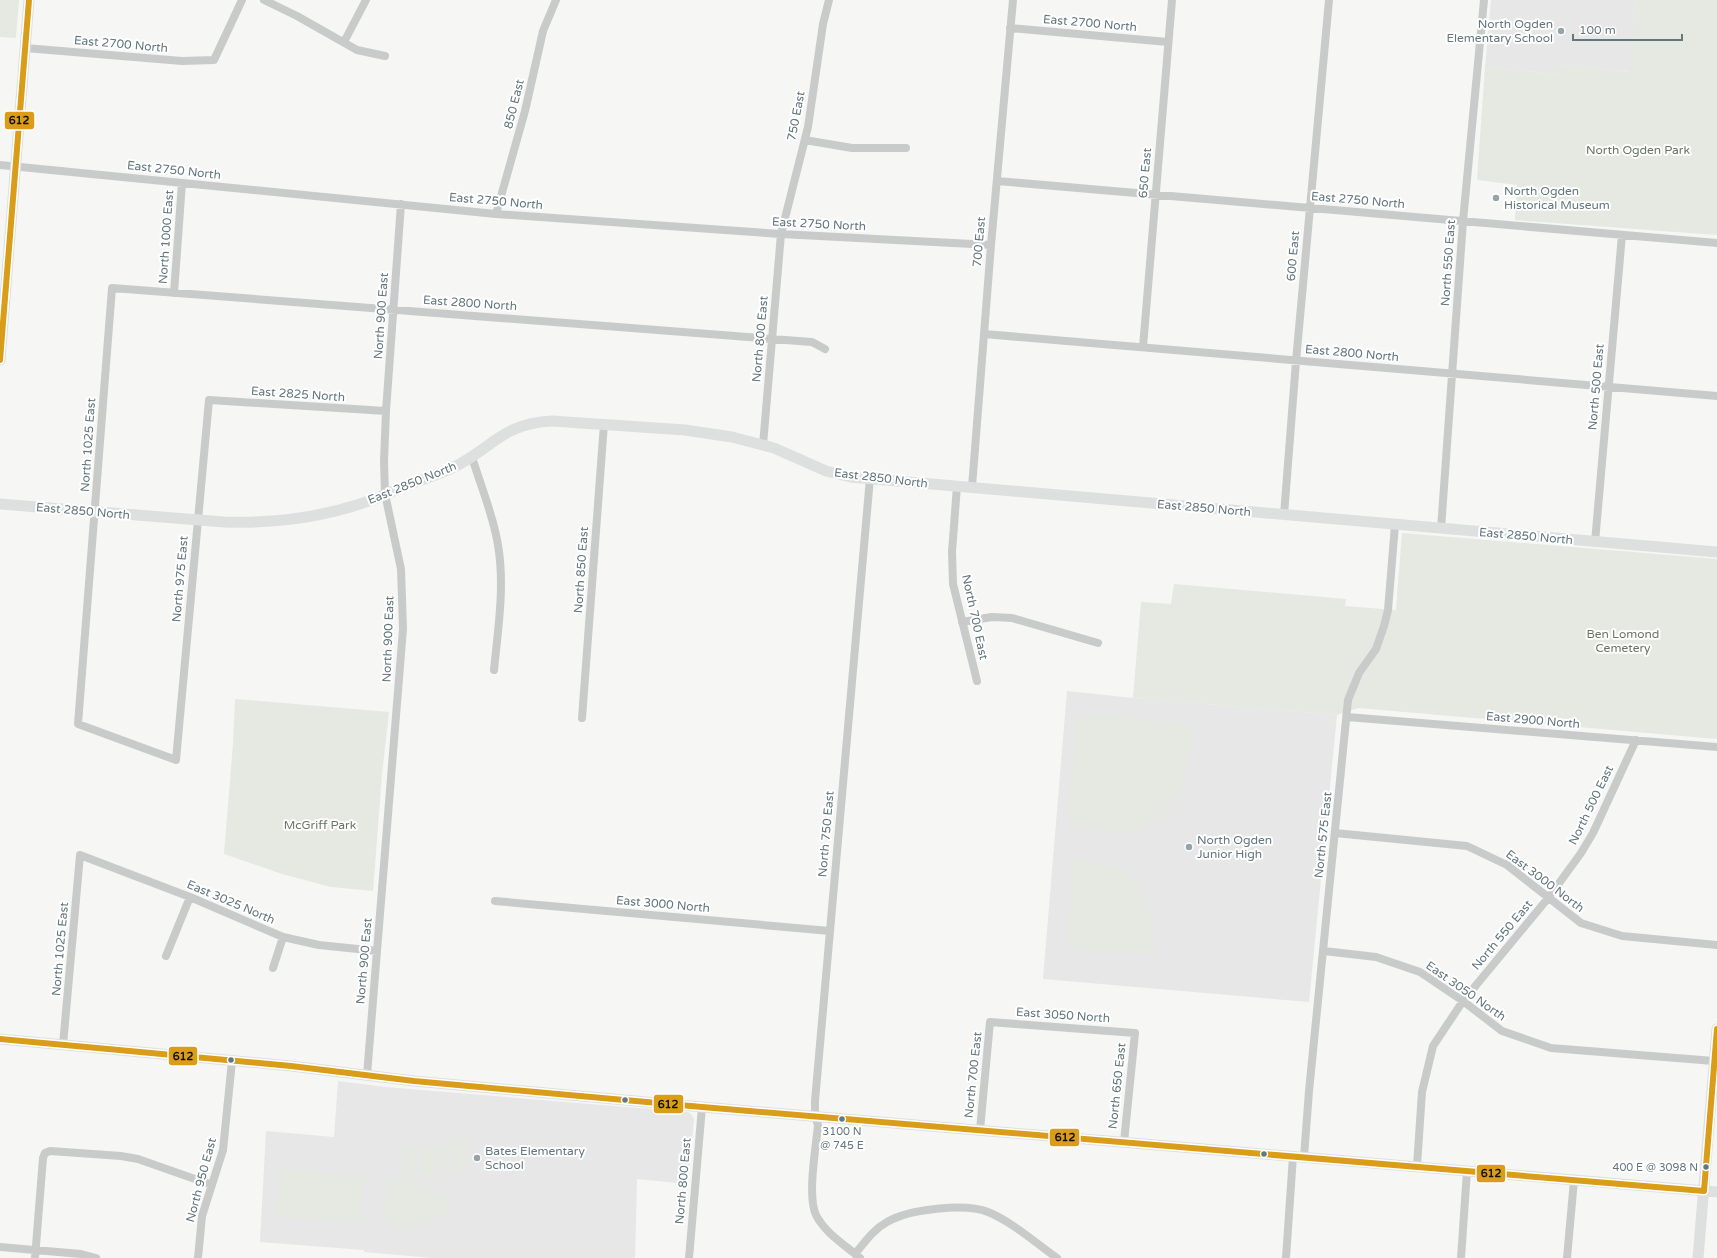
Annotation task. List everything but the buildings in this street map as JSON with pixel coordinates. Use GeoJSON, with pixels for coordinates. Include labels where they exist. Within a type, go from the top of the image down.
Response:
{"type":"FeatureCollection","features":[{"type":"Feature","properties":{"kind":"main road"},"geometry":{"type":"LineString","coordinates":[[0,360],[29,0]]}},
{"type":"Feature","properties":{"kind":"main road","name":"East 2850 North"},"geometry":{"type":"LineString","coordinates":[[0,504],[242,523],[287,521],[330,512],[442,473],[472,457],[503,434],[514,428],[531,423],[552,421],[704,432],[742,439],[787,453],[830,472],[843,475],[1395,525],[1717,552]]}},
{"type":"Feature","properties":{"kind":"main road"},"geometry":{"type":"LineString","coordinates":[[1698,1258],[1717,1029]]}},
{"type":"Feature","properties":{"kind":"main road"},"geometry":{"type":"LineString","coordinates":[[0,1039],[232,1060],[414,1081],[702,1107],[1717,1192]]}},
{"type":"Feature","properties":{"kind":"street","name":"East 2700 North"},"geometry":{"type":"LineString","coordinates":[[25,48],[182,61],[214,60],[242,0]]}},
{"type":"Feature","properties":{"kind":"street"},"geometry":{"type":"LineString","coordinates":[[264,0],[357,50],[385,56]]}},
{"type":"Feature","properties":{"kind":"street"},"geometry":{"type":"LineString","coordinates":[[344,42],[366,0]]}},
{"type":"Feature","properties":{"kind":"street","name":"850 East"},"geometry":{"type":"LineString","coordinates":[[496,214],[525,112],[543,32],[556,0]]}},
{"type":"Feature","properties":{"kind":"street","name":"750 East"},"geometry":{"type":"LineString","coordinates":[[781,234],[808,127],[824,19],[829,0]]}},
{"type":"Feature","properties":{"kind":"street","name":"700 East"},"geometry":{"type":"LineString","coordinates":[[972,487],[991,245],[1013,0]]}},
{"type":"Feature","properties":{"kind":"street","name":"650 East"},"geometry":{"type":"LineString","coordinates":[[1143,347],[1172,0]]}},
{"type":"Feature","properties":{"kind":"street","name":"600 East"},"geometry":{"type":"LineString","coordinates":[[1284,515],[1296,361],[1329,0]]}},
{"type":"Feature","properties":{"kind":"street","name":"North 550 East"},"geometry":{"type":"LineString","coordinates":[[1441,529],[1463,221],[1484,0]]}},
{"type":"Feature","properties":{"kind":"street","name":"East 2700 North"},"geometry":{"type":"LineString","coordinates":[[1010,28],[1168,42]]}},
{"type":"Feature","properties":{"kind":"street"},"geometry":{"type":"LineString","coordinates":[[805,140],[852,148],[906,148]]}},
{"type":"Feature","properties":{"kind":"street","name":"East 2750 North"},"geometry":{"type":"LineString","coordinates":[[0,165],[496,214],[781,234],[991,245]]}},
{"type":"Feature","properties":{"kind":"street","name":"East 2750 North"},"geometry":{"type":"LineString","coordinates":[[997,181],[1717,243]]}},
{"type":"Feature","properties":{"kind":"street","name":"North 1000 East"},"geometry":{"type":"LineString","coordinates":[[174,293],[182,183]]}},
{"type":"Feature","properties":{"kind":"street","name":"North 900 East"},"geometry":{"type":"LineString","coordinates":[[367,1075],[402,629],[401,569],[385,494],[386,411],[401,204]]}},
{"type":"Feature","properties":{"kind":"street","name":"North 800 East"},"geometry":{"type":"LineString","coordinates":[[763,445],[781,234]]}},
{"type":"Feature","properties":{"kind":"street","name":"North 500 East"},"geometry":{"type":"LineString","coordinates":[[1595,542],[1622,235]]}},
{"type":"Feature","properties":{"kind":"street","name":"East 2800 North"},"geometry":{"type":"LineString","coordinates":[[112,288],[771,338],[812,342],[825,349]]}},
{"type":"Feature","properties":{"kind":"street","name":"North 1025 East"},"geometry":{"type":"LineString","coordinates":[[112,288],[78,724],[176,760]]}},
{"type":"Feature","properties":{"kind":"street","name":"East 2800 North"},"geometry":{"type":"LineString","coordinates":[[984,334],[1717,396]]}},
{"type":"Feature","properties":{"kind":"street","name":"East 2825 North"},"geometry":{"type":"LineString","coordinates":[[209,400],[386,411]]}},
{"type":"Feature","properties":{"kind":"street","name":"North 975 East"},"geometry":{"type":"LineString","coordinates":[[176,760],[209,400]]}},
{"type":"Feature","properties":{"kind":"street","name":"North 850 East"},"geometry":{"type":"LineString","coordinates":[[582,718],[604,424]]}},
{"type":"Feature","properties":{"kind":"street"},"geometry":{"type":"LineString","coordinates":[[472,457],[492,512],[499,546],[501,589],[494,670]]}},
{"type":"Feature","properties":{"kind":"street","name":"North 750 East"},"geometry":{"type":"LineString","coordinates":[[858,1256],[821,1222],[813,1205],[812,1192],[818,1125],[815,1116],[815,1101],[870,478]]}},
{"type":"Feature","properties":{"kind":"street","name":"North 700 East"},"geometry":{"type":"LineString","coordinates":[[957,486],[952,552],[953,584],[976,681]]}},
{"type":"Feature","properties":{"kind":"street","name":"North 575 East"},"geometry":{"type":"LineString","coordinates":[[1286,1258],[1311,1076],[1348,700],[1359,673],[1376,649],[1384,626],[1388,610],[1395,525]]}},
{"type":"Feature","properties":{"kind":"street"},"geometry":{"type":"LineString","coordinates":[[962,622],[992,617],[1012,618],[1098,643]]}},
{"type":"Feature","properties":{"kind":"street","name":"East 2900 North"},"geometry":{"type":"LineString","coordinates":[[1347,717],[1717,747]]}},
{"type":"Feature","properties":{"kind":"street","name":"North 500 East"},"geometry":{"type":"LineString","coordinates":[[1549,897],[1581,853],[1593,833],[1636,740]]}},
{"type":"Feature","properties":{"kind":"street","name":"East 3000 North"},"geometry":{"type":"LineString","coordinates":[[1335,832],[1467,846],[1507,865],[1581,923],[1622,936],[1717,945]]}},
{"type":"Feature","properties":{"kind":"street","name":"North 1025 East"},"geometry":{"type":"LineString","coordinates":[[63,1045],[80,855]]}},
{"type":"Feature","properties":{"kind":"street","name":"East 3025 North"},"geometry":{"type":"LineString","coordinates":[[80,855],[190,897],[283,937],[319,944],[377,951]]}},
{"type":"Feature","properties":{"kind":"street"},"geometry":{"type":"LineString","coordinates":[[166,956],[190,897]]}},
{"type":"Feature","properties":{"kind":"street","name":"North 550 East"},"geometry":{"type":"LineString","coordinates":[[1417,1166],[1422,1092],[1433,1046],[1463,1001],[1549,897]]}},
{"type":"Feature","properties":{"kind":"street","name":"East 3000 North"},"geometry":{"type":"LineString","coordinates":[[494,901],[830,931]]}},
{"type":"Feature","properties":{"kind":"street"},"geometry":{"type":"LineString","coordinates":[[273,968],[283,937]]}},
{"type":"Feature","properties":{"kind":"street","name":"East 3050 North"},"geometry":{"type":"LineString","coordinates":[[1324,951],[1376,957],[1420,972],[1463,1001],[1502,1031],[1551,1048],[1714,1062]]}},
{"type":"Feature","properties":{"kind":"street","name":"North 700 East"},"geometry":{"type":"LineString","coordinates":[[980,1130],[990,1022]]}},
{"type":"Feature","properties":{"kind":"street","name":"East 3050 North"},"geometry":{"type":"LineString","coordinates":[[990,1022],[1135,1033]]}},
{"type":"Feature","properties":{"kind":"street","name":"North 650 East"},"geometry":{"type":"LineString","coordinates":[[1124,1142],[1135,1033]]}},
{"type":"Feature","properties":{"kind":"street","name":"North 950 East"},"geometry":{"type":"LineString","coordinates":[[198,1258],[202,1216],[221,1159],[225,1138],[232,1060]]}},
{"type":"Feature","properties":{"kind":"street","name":"North 800 East"},"geometry":{"type":"LineString","coordinates":[[689,1258],[702,1107]]}},
{"type":"Feature","properties":{"kind":"street"},"geometry":{"type":"LineString","coordinates":[[36,1254],[45,1153],[50,1151],[135,1158],[212,1185]]}},
{"type":"Feature","properties":{"kind":"street"},"geometry":{"type":"LineString","coordinates":[[1461,1258],[1467,1171]]}},
{"type":"Feature","properties":{"kind":"street"},"geometry":{"type":"LineString","coordinates":[[1567,1258],[1574,1180]]}},
{"type":"Feature","properties":{"kind":"street"},"geometry":{"type":"LineString","coordinates":[[858,1256],[878,1228],[897,1217],[949,1208],[966,1208],[988,1212],[1000,1218],[1057,1258]]}},
{"type":"Feature","properties":{"kind":"street"},"geometry":{"type":"LineString","coordinates":[[0,1247],[36,1254],[81,1254],[96,1258]]}},
{"type":"Feature","properties":{"kind":"shaded area","name":"North Ogden Elementary School"},"geometry":{"type":"Polygon","coordinates":[[[1491,0],[1636,0],[1630,72],[1562,65],[1559,74],[1485,67],[1491,0]]]}},
{"type":"Feature","properties":{"kind":"shaded area","name":"North Ogden Junior High"},"geometry":{"type":"Polygon","coordinates":[[[1067,691],[1337,715],[1309,1002],[1043,979],[1067,691]]]}},
{"type":"Feature","properties":{"kind":"shaded area","name":"Bates Elementary School"},"geometry":{"type":"Polygon","coordinates":[[[338,1081],[385,1087],[688,1112],[694,1119],[688,1184],[637,1179],[635,1258],[432,1258],[364,1252],[364,1250],[260,1242],[266,1131],[334,1137],[338,1081]]]}},
{"type":"Feature","properties":{"kind":"green space"},"geometry":{"type":"Polygon","coordinates":[[[0,0],[19,0],[16,38],[0,37],[0,0]]]}},
{"type":"Feature","properties":{"kind":"green space","name":"North Ogden Park"},"geometry":{"type":"Polygon","coordinates":[[[1636,0],[1717,0],[1717,235],[1515,220],[1517,185],[1477,180],[1485,67],[1559,74],[1562,65],[1629,72],[1636,0]]]}},
{"type":"Feature","properties":{"kind":"green space","name":"Ben Lomond Cemetery"},"geometry":{"type":"Polygon","coordinates":[[[1402,533],[1717,559],[1717,739],[1358,708],[1337,715],[1133,698],[1141,602],[1171,604],[1174,584],[1346,599],[1345,606],[1396,610],[1402,533]]]}},
{"type":"Feature","properties":{"kind":"green space","name":"McGriff Park"},"geometry":{"type":"Polygon","coordinates":[[[235,699],[389,712],[382,774],[373,891],[331,887],[282,874],[224,854],[235,699]]]}},
{"type":"Feature","properties":{"kind":"green space"},"geometry":{"type":"Polygon","coordinates":[[[1087,713],[1193,725],[1182,790],[1156,821],[1122,834],[1066,824],[1078,720],[1087,713]]]}},
{"type":"Feature","properties":{"kind":"green space"},"geometry":{"type":"Polygon","coordinates":[[[1073,858],[1128,872],[1150,908],[1154,954],[1073,950],[1068,944],[1073,858]]]}},
{"type":"Feature","properties":{"kind":"green space"},"geometry":{"type":"Polygon","coordinates":[[[454,1138],[470,1141],[462,1175],[451,1169],[454,1138]]]}},
{"type":"Feature","properties":{"kind":"green space"},"geometry":{"type":"Polygon","coordinates":[[[448,1141],[452,1141],[449,1167],[438,1166],[440,1148],[448,1141]]]}},
{"type":"Feature","properties":{"kind":"green space"},"geometry":{"type":"Polygon","coordinates":[[[403,1147],[417,1148],[415,1176],[401,1175],[403,1147]]]}},
{"type":"Feature","properties":{"kind":"green space"},"geometry":{"type":"Polygon","coordinates":[[[423,1149],[437,1150],[434,1178],[421,1176],[423,1149]]]}},
{"type":"Feature","properties":{"kind":"green space"},"geometry":{"type":"Polygon","coordinates":[[[280,1169],[364,1176],[360,1223],[276,1216],[280,1169]]]}},
{"type":"Feature","properties":{"kind":"green space"},"geometry":{"type":"Polygon","coordinates":[[[411,1177],[446,1200],[448,1203],[448,1211],[407,1232],[387,1222],[380,1203],[389,1181],[411,1177]]]}},
{"type":"Feature","properties":{"kind":"transit line","name":"612"},"geometry":{"type":"LineString","coordinates":[[0,360],[29,0]]}},
{"type":"Feature","properties":{"kind":"transit line","name":"612"},"geometry":{"type":"LineString","coordinates":[[1704,1191],[1717,1029]]}},
{"type":"Feature","properties":{"kind":"transit line","name":"612"},"geometry":{"type":"LineString","coordinates":[[0,1039],[291,1066],[414,1081],[702,1107],[1704,1191]]}},
{"type":"Feature","properties":{"kind":"place","name":"North Ogden Elementary School"},"geometry":{"type":"Point","coordinates":[1561,31]}},
{"type":"Feature","properties":{"kind":"place","name":"North Ogden Historical Museum"},"geometry":{"type":"Point","coordinates":[1496,198]}},
{"type":"Feature","properties":{"kind":"place","name":"North Ogden Junior High"},"geometry":{"type":"Point","coordinates":[1189,847]}},
{"type":"Feature","properties":{"kind":"place","name":"3100 N @ 745 E"},"geometry":{"type":"Point","coordinates":[842,1119]}},
{"type":"Feature","properties":{"kind":"place","name":"Bates Elementary School"},"geometry":{"type":"Point","coordinates":[477,1158]}},
{"type":"Feature","properties":{"kind":"place","name":"400 E @ 3098 N"},"geometry":{"type":"Point","coordinates":[1706,1167]}}]}
